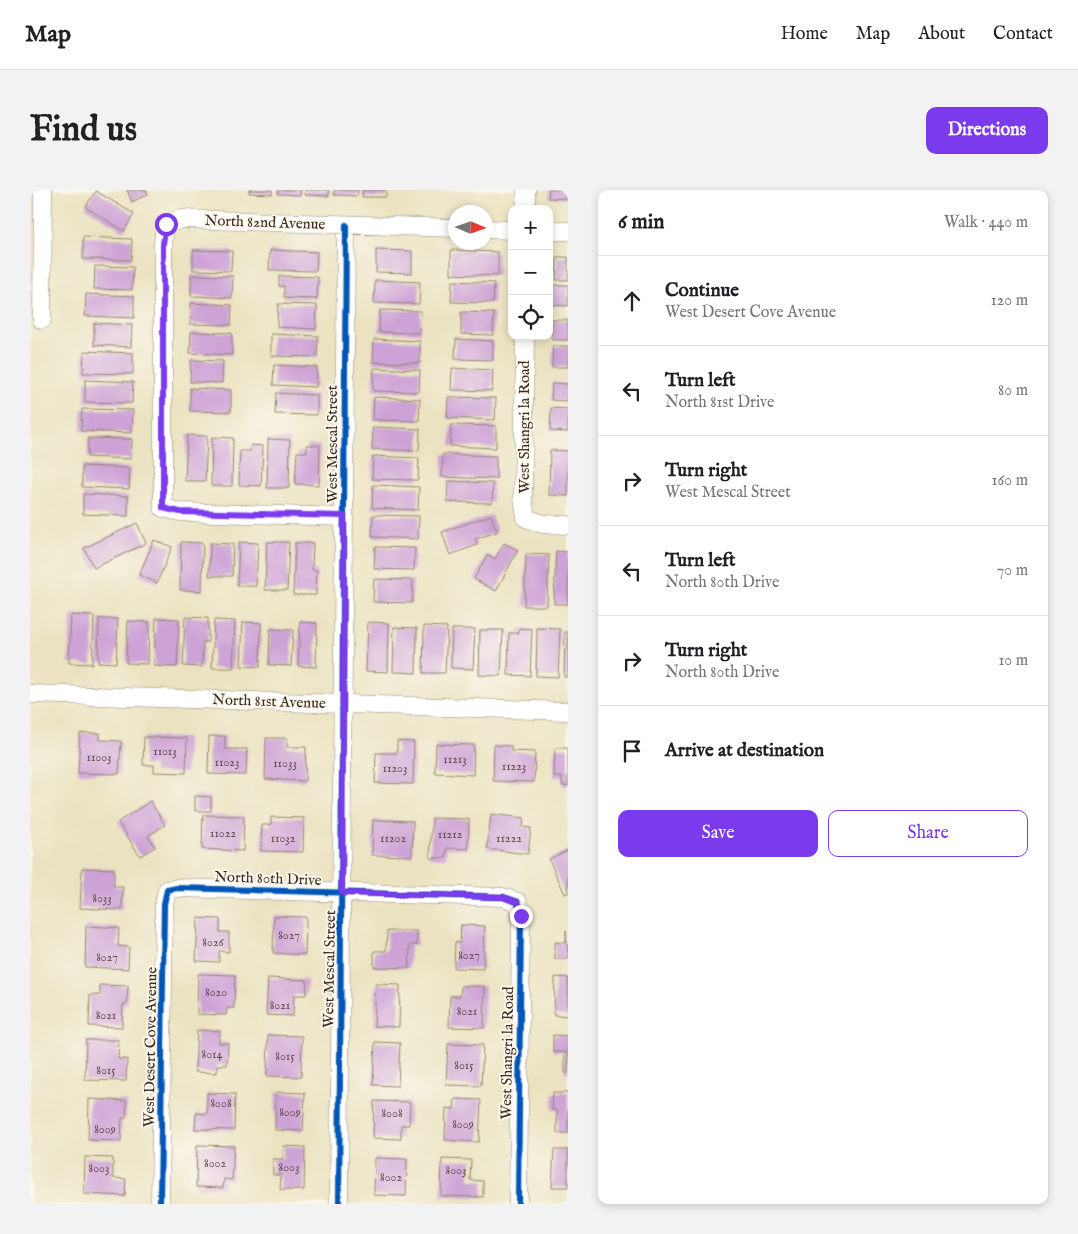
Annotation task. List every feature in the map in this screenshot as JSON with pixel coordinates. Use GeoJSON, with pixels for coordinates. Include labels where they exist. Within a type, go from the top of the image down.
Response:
{"type":"FeatureCollection","features":[{"type":"Feature","properties":{"kind":"street"},"geometry":{"type":"LineString","coordinates":[[42,320],[43,190]]}},
{"type":"Feature","properties":{"kind":"street"},"geometry":{"type":"LineString","coordinates":[[526,190],[526,205]]}},
{"type":"Feature","properties":{"kind":"street","name":"North 82nd Avenue"},"geometry":{"type":"LineString","coordinates":[[344,516],[180,512],[163,508],[163,254],[166,224],[182,219],[448,228]]}},
{"type":"Feature","properties":{"kind":"street","name":"West Mescal Street"},"geometry":{"type":"LineString","coordinates":[[339,1204],[346,225]]}},
{"type":"Feature","properties":{"kind":"street"},"geometry":{"type":"LineString","coordinates":[[493,229],[508,230]]}},
{"type":"Feature","properties":{"kind":"street"},"geometry":{"type":"LineString","coordinates":[[553,231],[568,231]]}},
{"type":"Feature","properties":{"kind":"street","name":"West Shangri la Road"},"geometry":{"type":"LineString","coordinates":[[525,340],[523,498],[526,518],[543,524],[568,525]]}},
{"type":"Feature","properties":{"kind":"street","name":"North 81st Avenue"},"geometry":{"type":"LineString","coordinates":[[30,694],[568,711]]}},
{"type":"Feature","properties":{"kind":"street","name":"North 80th Drive"},"geometry":{"type":"LineString","coordinates":[[167,890],[177,888],[503,897],[518,902]]}},
{"type":"Feature","properties":{"kind":"street","name":"West Desert Cove Avenue"},"geometry":{"type":"LineString","coordinates":[[160,1204],[164,904],[167,890]]}},
{"type":"Feature","properties":{"kind":"street","name":"West Shangri la Road"},"geometry":{"type":"LineString","coordinates":[[518,902],[521,926],[518,1204]]}},
{"type":"Feature","properties":{"kind":"building"},"geometry":{"type":"Polygon","coordinates":[[[127,190],[146,190],[148,194],[132,202],[127,190]]]}},
{"type":"Feature","properties":{"kind":"building"},"geometry":{"type":"Polygon","coordinates":[[[249,190],[272,190],[272,194],[249,193],[249,190]]]}},
{"type":"Feature","properties":{"kind":"building"},"geometry":{"type":"Polygon","coordinates":[[[278,190],[301,190],[300,195],[278,194],[278,190]]]}},
{"type":"Feature","properties":{"kind":"building"},"geometry":{"type":"Polygon","coordinates":[[[305,190],[329,190],[329,196],[305,195],[305,190]]]}},
{"type":"Feature","properties":{"kind":"building"},"geometry":{"type":"Polygon","coordinates":[[[334,190],[358,190],[357,196],[334,195],[334,190]]]}},
{"type":"Feature","properties":{"kind":"building"},"geometry":{"type":"Polygon","coordinates":[[[363,190],[386,190],[386,197],[362,197],[363,190]]]}},
{"type":"Feature","properties":{"kind":"building"},"geometry":{"type":"Polygon","coordinates":[[[549,190],[568,190],[568,199],[548,198],[549,190]]]}},
{"type":"Feature","properties":{"kind":"building"},"geometry":{"type":"Polygon","coordinates":[[[96,191],[134,214],[124,231],[85,207],[96,191]]]}},
{"type":"Feature","properties":{"kind":"building"},"geometry":{"type":"Polygon","coordinates":[[[83,237],[132,239],[131,260],[83,259],[83,237]]]}},
{"type":"Feature","properties":{"kind":"building"},"geometry":{"type":"Polygon","coordinates":[[[193,250],[232,251],[231,271],[193,270],[193,250]]]}},
{"type":"Feature","properties":{"kind":"building"},"geometry":{"type":"Polygon","coordinates":[[[270,250],[317,252],[316,271],[269,270],[270,250]]]}},
{"type":"Feature","properties":{"kind":"building"},"geometry":{"type":"Polygon","coordinates":[[[376,250],[412,251],[412,273],[376,272],[376,250]]]}},
{"type":"Feature","properties":{"kind":"building"},"geometry":{"type":"Polygon","coordinates":[[[451,250],[498,252],[498,276],[451,274],[451,250]]]}},
{"type":"Feature","properties":{"kind":"building"},"geometry":{"type":"Polygon","coordinates":[[[557,257],[568,257],[568,280],[556,280],[557,257]]]}},
{"type":"Feature","properties":{"kind":"building"},"geometry":{"type":"Polygon","coordinates":[[[95,266],[133,267],[132,290],[94,289],[95,266]]]}},
{"type":"Feature","properties":{"kind":"building"},"geometry":{"type":"Polygon","coordinates":[[[191,275],[233,276],[232,298],[191,296],[191,275]]]}},
{"type":"Feature","properties":{"kind":"building"},"geometry":{"type":"Polygon","coordinates":[[[279,276],[318,277],[317,299],[284,298],[284,286],[279,286],[279,276]]]}},
{"type":"Feature","properties":{"kind":"building"},"geometry":{"type":"Polygon","coordinates":[[[375,280],[420,282],[419,304],[374,303],[375,280]]]}},
{"type":"Feature","properties":{"kind":"building"},"geometry":{"type":"Polygon","coordinates":[[[452,281],[494,283],[493,303],[451,302],[452,281]]]}},
{"type":"Feature","properties":{"kind":"building"},"geometry":{"type":"Polygon","coordinates":[[[553,285],[568,285],[568,306],[553,305],[553,285]]]}},
{"type":"Feature","properties":{"kind":"building"},"geometry":{"type":"Polygon","coordinates":[[[86,294],[134,296],[134,318],[85,316],[86,294]]]}},
{"type":"Feature","properties":{"kind":"building"},"geometry":{"type":"Polygon","coordinates":[[[191,303],[232,305],[231,325],[190,324],[191,303]]]}},
{"type":"Feature","properties":{"kind":"building"},"geometry":{"type":"Polygon","coordinates":[[[278,304],[317,305],[316,329],[277,327],[278,304]]]}},
{"type":"Feature","properties":{"kind":"building"},"geometry":{"type":"Polygon","coordinates":[[[380,310],[421,311],[420,333],[379,332],[380,310]]]}},
{"type":"Feature","properties":{"kind":"building"},"geometry":{"type":"Polygon","coordinates":[[[461,312],[494,313],[493,335],[461,334],[461,312]]]}},
{"type":"Feature","properties":{"kind":"building"},"geometry":{"type":"Polygon","coordinates":[[[553,320],[568,320],[568,340],[553,340],[553,320]]]}},
{"type":"Feature","properties":{"kind":"building"},"geometry":{"type":"Polygon","coordinates":[[[94,323],[132,325],[131,347],[94,345],[94,323]]]}},
{"type":"Feature","properties":{"kind":"building"},"geometry":{"type":"Polygon","coordinates":[[[191,332],[232,333],[232,355],[190,353],[191,332]]]}},
{"type":"Feature","properties":{"kind":"building"},"geometry":{"type":"Polygon","coordinates":[[[271,334],[318,336],[317,357],[271,356],[271,334]]]}},
{"type":"Feature","properties":{"kind":"building"},"geometry":{"type":"Polygon","coordinates":[[[374,339],[420,341],[420,363],[373,362],[374,339]]]}},
{"type":"Feature","properties":{"kind":"building"},"geometry":{"type":"Polygon","coordinates":[[[456,339],[493,341],[493,360],[455,359],[456,339]]]}},
{"type":"Feature","properties":{"kind":"building"},"geometry":{"type":"Polygon","coordinates":[[[553,346],[568,346],[568,367],[552,367],[553,346]]]}},
{"type":"Feature","properties":{"kind":"building"},"geometry":{"type":"Polygon","coordinates":[[[84,351],[133,353],[133,374],[83,373],[84,351]]]}},
{"type":"Feature","properties":{"kind":"building"},"geometry":{"type":"Polygon","coordinates":[[[191,360],[223,361],[222,383],[190,382],[191,360]]]}},
{"type":"Feature","properties":{"kind":"building"},"geometry":{"type":"Polygon","coordinates":[[[274,365],[317,367],[316,387],[273,385],[274,365]]]}},
{"type":"Feature","properties":{"kind":"building"},"geometry":{"type":"Polygon","coordinates":[[[374,368],[420,370],[419,392],[373,391],[374,368]]]}},
{"type":"Feature","properties":{"kind":"building"},"geometry":{"type":"Polygon","coordinates":[[[452,368],[493,370],[492,391],[451,390],[452,368]]]}},
{"type":"Feature","properties":{"kind":"building"},"geometry":{"type":"Polygon","coordinates":[[[85,380],[133,382],[132,403],[85,402],[85,380]]]}},
{"type":"Feature","properties":{"kind":"building"},"geometry":{"type":"Polygon","coordinates":[[[552,383],[568,384],[568,401],[551,400],[552,383]]]}},
{"type":"Feature","properties":{"kind":"building"},"geometry":{"type":"Polygon","coordinates":[[[190,388],[231,390],[231,412],[190,411],[190,388]]]}},
{"type":"Feature","properties":{"kind":"building"},"geometry":{"type":"Polygon","coordinates":[[[276,393],[317,395],[317,415],[275,414],[276,393]]]}},
{"type":"Feature","properties":{"kind":"building"},"geometry":{"type":"Polygon","coordinates":[[[374,397],[420,399],[419,421],[373,420],[374,397]]]}},
{"type":"Feature","properties":{"kind":"building"},"geometry":{"type":"Polygon","coordinates":[[[448,397],[496,398],[495,420],[447,418],[448,397]]]}},
{"type":"Feature","properties":{"kind":"building"},"geometry":{"type":"Polygon","coordinates":[[[551,408],[568,409],[568,432],[550,431],[551,408]]]}},
{"type":"Feature","properties":{"kind":"building"},"geometry":{"type":"Polygon","coordinates":[[[82,409],[133,410],[132,433],[81,431],[82,409]]]}},
{"type":"Feature","properties":{"kind":"building"},"geometry":{"type":"Polygon","coordinates":[[[451,425],[496,426],[496,448],[450,446],[451,425]]]}},
{"type":"Feature","properties":{"kind":"building"},"geometry":{"type":"Polygon","coordinates":[[[373,427],[420,429],[419,451],[372,449],[373,427]]]}},
{"type":"Feature","properties":{"kind":"building"},"geometry":{"type":"Polygon","coordinates":[[[187,435],[207,436],[205,481],[185,481],[187,435]]]}},
{"type":"Feature","properties":{"kind":"building"},"geometry":{"type":"Polygon","coordinates":[[[212,437],[233,438],[232,486],[211,486],[212,437]]]}},
{"type":"Feature","properties":{"kind":"building"},"geometry":{"type":"Polygon","coordinates":[[[88,438],[132,439],[131,459],[87,457],[88,438]]]}},
{"type":"Feature","properties":{"kind":"building"},"geometry":{"type":"Polygon","coordinates":[[[268,439],[290,440],[289,488],[267,488],[268,439]]]}},
{"type":"Feature","properties":{"kind":"building"},"geometry":{"type":"Polygon","coordinates":[[[251,445],[263,446],[261,486],[239,485],[240,451],[250,451],[251,445]]]}},
{"type":"Feature","properties":{"kind":"building"},"geometry":{"type":"Polygon","coordinates":[[[307,445],[320,445],[319,485],[295,484],[297,452],[307,452],[307,445]]]}},
{"type":"Feature","properties":{"kind":"building"},"geometry":{"type":"Polygon","coordinates":[[[550,450],[568,451],[568,496],[549,495],[550,450]]]}},
{"type":"Feature","properties":{"kind":"building"},"geometry":{"type":"Polygon","coordinates":[[[443,454],[496,456],[496,479],[442,477],[443,454]]]}},
{"type":"Feature","properties":{"kind":"building"},"geometry":{"type":"Polygon","coordinates":[[[373,456],[419,458],[418,480],[372,479],[373,456]]]}},
{"type":"Feature","properties":{"kind":"building"},"geometry":{"type":"Polygon","coordinates":[[[82,466],[130,468],[129,489],[82,487],[82,466]]]}},
{"type":"Feature","properties":{"kind":"building"},"geometry":{"type":"Polygon","coordinates":[[[448,481],[493,483],[492,503],[447,502],[448,481]]]}},
{"type":"Feature","properties":{"kind":"building"},"geometry":{"type":"Polygon","coordinates":[[[373,485],[419,487],[418,510],[372,508],[373,485]]]}},
{"type":"Feature","properties":{"kind":"building"},"geometry":{"type":"Polygon","coordinates":[[[83,494],[128,496],[128,516],[83,514],[83,494]]]}},
{"type":"Feature","properties":{"kind":"building"},"geometry":{"type":"Polygon","coordinates":[[[373,515],[419,516],[418,539],[372,537],[373,515]]]}},
{"type":"Feature","properties":{"kind":"building"},"geometry":{"type":"Polygon","coordinates":[[[491,515],[497,532],[475,539],[477,545],[450,555],[442,532],[491,515]]]}},
{"type":"Feature","properties":{"kind":"building"},"geometry":{"type":"Polygon","coordinates":[[[137,523],[146,543],[94,568],[84,548],[137,523]]]}},
{"type":"Feature","properties":{"kind":"building"},"geometry":{"type":"Polygon","coordinates":[[[154,540],[172,547],[157,583],[139,575],[154,540]]]}},
{"type":"Feature","properties":{"kind":"building"},"geometry":{"type":"Polygon","coordinates":[[[181,542],[203,543],[202,591],[180,590],[181,542]]]}},
{"type":"Feature","properties":{"kind":"building"},"geometry":{"type":"Polygon","coordinates":[[[239,542],[258,543],[256,586],[237,586],[239,542]]]}},
{"type":"Feature","properties":{"kind":"building"},"geometry":{"type":"Polygon","coordinates":[[[267,542],[289,542],[287,590],[265,590],[267,542]]]}},
{"type":"Feature","properties":{"kind":"building"},"geometry":{"type":"Polygon","coordinates":[[[210,543],[233,544],[232,576],[209,576],[210,543]]]}},
{"type":"Feature","properties":{"kind":"building"},"geometry":{"type":"Polygon","coordinates":[[[295,543],[313,543],[312,570],[317,570],[316,595],[293,595],[295,543]]]}},
{"type":"Feature","properties":{"kind":"building"},"geometry":{"type":"Polygon","coordinates":[[[504,543],[518,550],[496,591],[474,579],[487,555],[495,559],[504,543]]]}},
{"type":"Feature","properties":{"kind":"building"},"geometry":{"type":"Polygon","coordinates":[[[375,547],[415,548],[414,570],[374,569],[375,547]]]}},
{"type":"Feature","properties":{"kind":"building"},"geometry":{"type":"Polygon","coordinates":[[[556,551],[568,552],[568,604],[554,604],[556,551]]]}},
{"type":"Feature","properties":{"kind":"building"},"geometry":{"type":"Polygon","coordinates":[[[526,554],[549,555],[547,606],[524,606],[526,554]]]}},
{"type":"Feature","properties":{"kind":"building"},"geometry":{"type":"Polygon","coordinates":[[[374,579],[413,580],[412,603],[373,602],[374,579]]]}},
{"type":"Feature","properties":{"kind":"building"},"geometry":{"type":"Polygon","coordinates":[[[71,615],[94,616],[92,664],[69,663],[71,615]]]}},
{"type":"Feature","properties":{"kind":"building"},"geometry":{"type":"Polygon","coordinates":[[[185,617],[208,618],[208,642],[203,642],[202,667],[183,666],[185,617]]]}},
{"type":"Feature","properties":{"kind":"building"},"geometry":{"type":"Polygon","coordinates":[[[156,618],[179,619],[177,667],[154,666],[156,618]]]}},
{"type":"Feature","properties":{"kind":"building"},"geometry":{"type":"Polygon","coordinates":[[[99,619],[118,619],[116,663],[98,662],[99,619]]]}},
{"type":"Feature","properties":{"kind":"building"},"geometry":{"type":"Polygon","coordinates":[[[214,620],[235,621],[233,668],[212,668],[214,620]]]}},
{"type":"Feature","properties":{"kind":"building"},"geometry":{"type":"Polygon","coordinates":[[[128,621],[149,622],[148,664],[126,663],[128,621]]]}},
{"type":"Feature","properties":{"kind":"building"},"geometry":{"type":"Polygon","coordinates":[[[243,622],[261,623],[260,667],[241,666],[243,622]]]}},
{"type":"Feature","properties":{"kind":"building"},"geometry":{"type":"Polygon","coordinates":[[[300,622],[317,623],[316,667],[298,666],[300,622]]]}},
{"type":"Feature","properties":{"kind":"building"},"geometry":{"type":"Polygon","coordinates":[[[368,622],[389,623],[388,672],[366,671],[368,622]]]}},
{"type":"Feature","properties":{"kind":"building"},"geometry":{"type":"Polygon","coordinates":[[[424,626],[447,627],[445,673],[423,673],[424,626]]]}},
{"type":"Feature","properties":{"kind":"building"},"geometry":{"type":"Polygon","coordinates":[[[394,627],[417,628],[416,673],[393,672],[394,627]]]}},
{"type":"Feature","properties":{"kind":"building"},"geometry":{"type":"Polygon","coordinates":[[[519,628],[532,629],[530,676],[508,675],[509,633],[519,633],[519,628]]]}},
{"type":"Feature","properties":{"kind":"building"},"geometry":{"type":"Polygon","coordinates":[[[537,628],[560,629],[558,677],[536,676],[537,628]]]}},
{"type":"Feature","properties":{"kind":"building"},"geometry":{"type":"Polygon","coordinates":[[[270,629],[293,630],[291,666],[269,665],[270,629]]]}},
{"type":"Feature","properties":{"kind":"building"},"geometry":{"type":"Polygon","coordinates":[[[452,629],[475,629],[473,669],[451,668],[452,629]]]}},
{"type":"Feature","properties":{"kind":"building"},"geometry":{"type":"Polygon","coordinates":[[[480,630],[503,630],[501,676],[479,675],[480,630]]]}},
{"type":"Feature","properties":{"kind":"building"},"geometry":{"type":"Polygon","coordinates":[[[565,632],[568,632],[568,677],[564,677],[565,632]]]}},
{"type":"Feature","properties":{"kind":"building"},"geometry":{"type":"Polygon","coordinates":[[[80,733],[100,733],[100,740],[121,741],[119,774],[78,773],[80,733]]]}},
{"type":"Feature","properties":{"kind":"building"},"geometry":{"type":"Polygon","coordinates":[[[209,736],[225,736],[225,749],[247,749],[246,775],[208,774],[209,736]]]}},
{"type":"Feature","properties":{"kind":"building"},"geometry":{"type":"Polygon","coordinates":[[[144,737],[187,738],[186,773],[154,772],[154,765],[143,765],[144,737]]]}},
{"type":"Feature","properties":{"kind":"building"},"geometry":{"type":"Polygon","coordinates":[[[266,738],[287,738],[287,747],[306,747],[305,781],[265,779],[266,738]]]}},
{"type":"Feature","properties":{"kind":"building"},"geometry":{"type":"Polygon","coordinates":[[[397,741],[414,742],[413,784],[375,783],[376,753],[397,753],[397,741]]]}},
{"type":"Feature","properties":{"kind":"building"},"geometry":{"type":"Polygon","coordinates":[[[436,744],[474,745],[473,775],[435,773],[436,744]]]}},
{"type":"Feature","properties":{"kind":"building"},"geometry":{"type":"Polygon","coordinates":[[[494,745],[511,746],[511,751],[535,752],[534,782],[493,781],[494,745]]]}},
{"type":"Feature","properties":{"kind":"building"},"geometry":{"type":"Polygon","coordinates":[[[555,748],[568,748],[568,786],[562,785],[562,777],[554,777],[555,748]]]}},
{"type":"Feature","properties":{"kind":"building"},"geometry":{"type":"Polygon","coordinates":[[[195,796],[211,797],[211,811],[195,811],[195,796]]]}},
{"type":"Feature","properties":{"kind":"building"},"geometry":{"type":"Polygon","coordinates":[[[150,801],[165,825],[148,836],[155,847],[140,856],[118,822],[150,801]]]}},
{"type":"Feature","properties":{"kind":"building"},"geometry":{"type":"Polygon","coordinates":[[[491,814],[524,818],[523,827],[531,828],[528,854],[487,849],[491,814]]]}},
{"type":"Feature","properties":{"kind":"building"},"geometry":{"type":"Polygon","coordinates":[[[203,815],[244,816],[243,851],[202,849],[203,815]]]}},
{"type":"Feature","properties":{"kind":"building"},"geometry":{"type":"Polygon","coordinates":[[[271,817],[304,818],[303,852],[261,851],[262,825],[271,825],[271,817]]]}},
{"type":"Feature","properties":{"kind":"building"},"geometry":{"type":"Polygon","coordinates":[[[432,818],[469,819],[468,849],[447,848],[446,858],[430,858],[432,818]]]}},
{"type":"Feature","properties":{"kind":"building"},"geometry":{"type":"Polygon","coordinates":[[[373,820],[413,821],[412,856],[372,855],[373,820]]]}},
{"type":"Feature","properties":{"kind":"building"},"geometry":{"type":"Polygon","coordinates":[[[568,850],[568,893],[565,894],[549,859],[568,850]]]}},
{"type":"Feature","properties":{"kind":"building"},"geometry":{"type":"Polygon","coordinates":[[[82,868],[114,869],[114,887],[123,887],[122,910],[80,908],[82,868]]]}},
{"type":"Feature","properties":{"kind":"building"},"geometry":{"type":"Polygon","coordinates":[[[274,916],[306,917],[305,955],[273,953],[274,916]]]}},
{"type":"Feature","properties":{"kind":"building"},"geometry":{"type":"Polygon","coordinates":[[[198,918],[220,919],[220,932],[229,932],[229,952],[219,951],[219,962],[196,961],[198,918]]]}},
{"type":"Feature","properties":{"kind":"building"},"geometry":{"type":"Polygon","coordinates":[[[461,925],[485,926],[483,969],[454,968],[455,942],[460,943],[461,925]]]}},
{"type":"Feature","properties":{"kind":"building"},"geometry":{"type":"Polygon","coordinates":[[[86,926],[119,928],[118,946],[129,947],[128,969],[85,967],[86,926]]]}},
{"type":"Feature","properties":{"kind":"building"},"geometry":{"type":"Polygon","coordinates":[[[387,931],[417,931],[417,945],[410,945],[409,968],[374,967],[374,951],[386,951],[387,931]]]}},
{"type":"Feature","properties":{"kind":"building"},"geometry":{"type":"Polygon","coordinates":[[[566,931],[568,959],[555,959],[555,942],[566,943],[566,931]]]}},
{"type":"Feature","properties":{"kind":"building"},"geometry":{"type":"Polygon","coordinates":[[[198,974],[235,975],[234,1008],[227,1008],[226,1015],[197,1014],[198,974]]]}},
{"type":"Feature","properties":{"kind":"building"},"geometry":{"type":"Polygon","coordinates":[[[555,977],[568,978],[568,1016],[554,1015],[555,977]]]}},
{"type":"Feature","properties":{"kind":"building"},"geometry":{"type":"Polygon","coordinates":[[[268,978],[307,980],[306,995],[294,995],[293,1016],[266,1015],[268,978]]]}},
{"type":"Feature","properties":{"kind":"building"},"geometry":{"type":"Polygon","coordinates":[[[376,984],[400,985],[399,1027],[374,1026],[376,984]]]}},
{"type":"Feature","properties":{"kind":"building"},"geometry":{"type":"Polygon","coordinates":[[[100,985],[128,986],[127,1004],[123,1004],[122,1027],[89,1026],[90,995],[100,995],[100,985]]]}},
{"type":"Feature","properties":{"kind":"building"},"geometry":{"type":"Polygon","coordinates":[[[461,986],[485,986],[484,1028],[449,1027],[450,996],[460,996],[461,986]]]}},
{"type":"Feature","properties":{"kind":"building"},"geometry":{"type":"Polygon","coordinates":[[[197,1030],[220,1031],[219,1043],[228,1043],[227,1065],[217,1065],[217,1073],[195,1072],[197,1030]]]}},
{"type":"Feature","properties":{"kind":"building"},"geometry":{"type":"Polygon","coordinates":[[[268,1035],[302,1036],[301,1077],[267,1076],[268,1035]]]}},
{"type":"Feature","properties":{"kind":"building"},"geometry":{"type":"Polygon","coordinates":[[[553,1035],[568,1036],[568,1073],[565,1073],[565,1052],[553,1052],[553,1035]]]}},
{"type":"Feature","properties":{"kind":"building"},"geometry":{"type":"Polygon","coordinates":[[[86,1040],[119,1040],[118,1059],[127,1059],[126,1081],[85,1080],[86,1040]]]}},
{"type":"Feature","properties":{"kind":"building"},"geometry":{"type":"Polygon","coordinates":[[[375,1042],[400,1043],[398,1086],[373,1085],[375,1042]]]}},
{"type":"Feature","properties":{"kind":"building"},"geometry":{"type":"Polygon","coordinates":[[[448,1044],[483,1045],[481,1086],[446,1085],[448,1044]]]}},
{"type":"Feature","properties":{"kind":"building"},"geometry":{"type":"Polygon","coordinates":[[[276,1092],[305,1093],[303,1131],[275,1130],[276,1092]]]}},
{"type":"Feature","properties":{"kind":"building"},"geometry":{"type":"Polygon","coordinates":[[[207,1093],[235,1094],[234,1130],[195,1129],[196,1113],[207,1114],[207,1093]]]}},
{"type":"Feature","properties":{"kind":"building"},"geometry":{"type":"Polygon","coordinates":[[[553,1093],[568,1093],[568,1133],[557,1133],[557,1110],[552,1110],[553,1093]]]}},
{"type":"Feature","properties":{"kind":"building"},"geometry":{"type":"Polygon","coordinates":[[[89,1099],[127,1101],[126,1118],[122,1118],[121,1141],[88,1140],[89,1099]]]}},
{"type":"Feature","properties":{"kind":"building"},"geometry":{"type":"Polygon","coordinates":[[[455,1099],[481,1100],[479,1142],[445,1140],[446,1108],[454,1109],[455,1099]]]}},
{"type":"Feature","properties":{"kind":"building"},"geometry":{"type":"Polygon","coordinates":[[[374,1101],[410,1102],[409,1125],[401,1125],[401,1139],[373,1138],[374,1101]]]}},
{"type":"Feature","properties":{"kind":"building"},"geometry":{"type":"Polygon","coordinates":[[[197,1145],[234,1146],[232,1180],[224,1179],[223,1188],[196,1187],[197,1145]]]}},
{"type":"Feature","properties":{"kind":"building"},"geometry":{"type":"Polygon","coordinates":[[[284,1146],[305,1147],[304,1190],[280,1190],[281,1175],[273,1175],[273,1159],[283,1159],[284,1146]]]}},
{"type":"Feature","properties":{"kind":"building"},"geometry":{"type":"Polygon","coordinates":[[[554,1150],[568,1150],[568,1187],[552,1187],[554,1150]]]}},
{"type":"Feature","properties":{"kind":"building"},"geometry":{"type":"Polygon","coordinates":[[[85,1157],[113,1158],[113,1178],[126,1179],[125,1196],[84,1194],[85,1157]]]}},
{"type":"Feature","properties":{"kind":"building"},"geometry":{"type":"Polygon","coordinates":[[[375,1158],[407,1159],[406,1196],[374,1195],[375,1158]]]}},
{"type":"Feature","properties":{"kind":"building"},"geometry":{"type":"Polygon","coordinates":[[[442,1159],[471,1160],[470,1180],[483,1181],[483,1197],[441,1196],[442,1159]]]}},
{"type":"Feature","properties":{"kind":"cycle path"},"geometry":{"type":"LineString","coordinates":[[339,1204],[346,225]]}},
{"type":"Feature","properties":{"kind":"cycle path"},"geometry":{"type":"LineString","coordinates":[[160,1204],[164,904],[167,890],[177,888],[503,897],[518,902],[521,916],[518,1204]]}},
{"type":"Feature","properties":{"kind":"route"},"geometry":{"type":"LineString","coordinates":[[166,224],[163,244],[163,508],[180,512],[344,516],[342,893],[503,897],[518,902],[521,916]]}}]}
